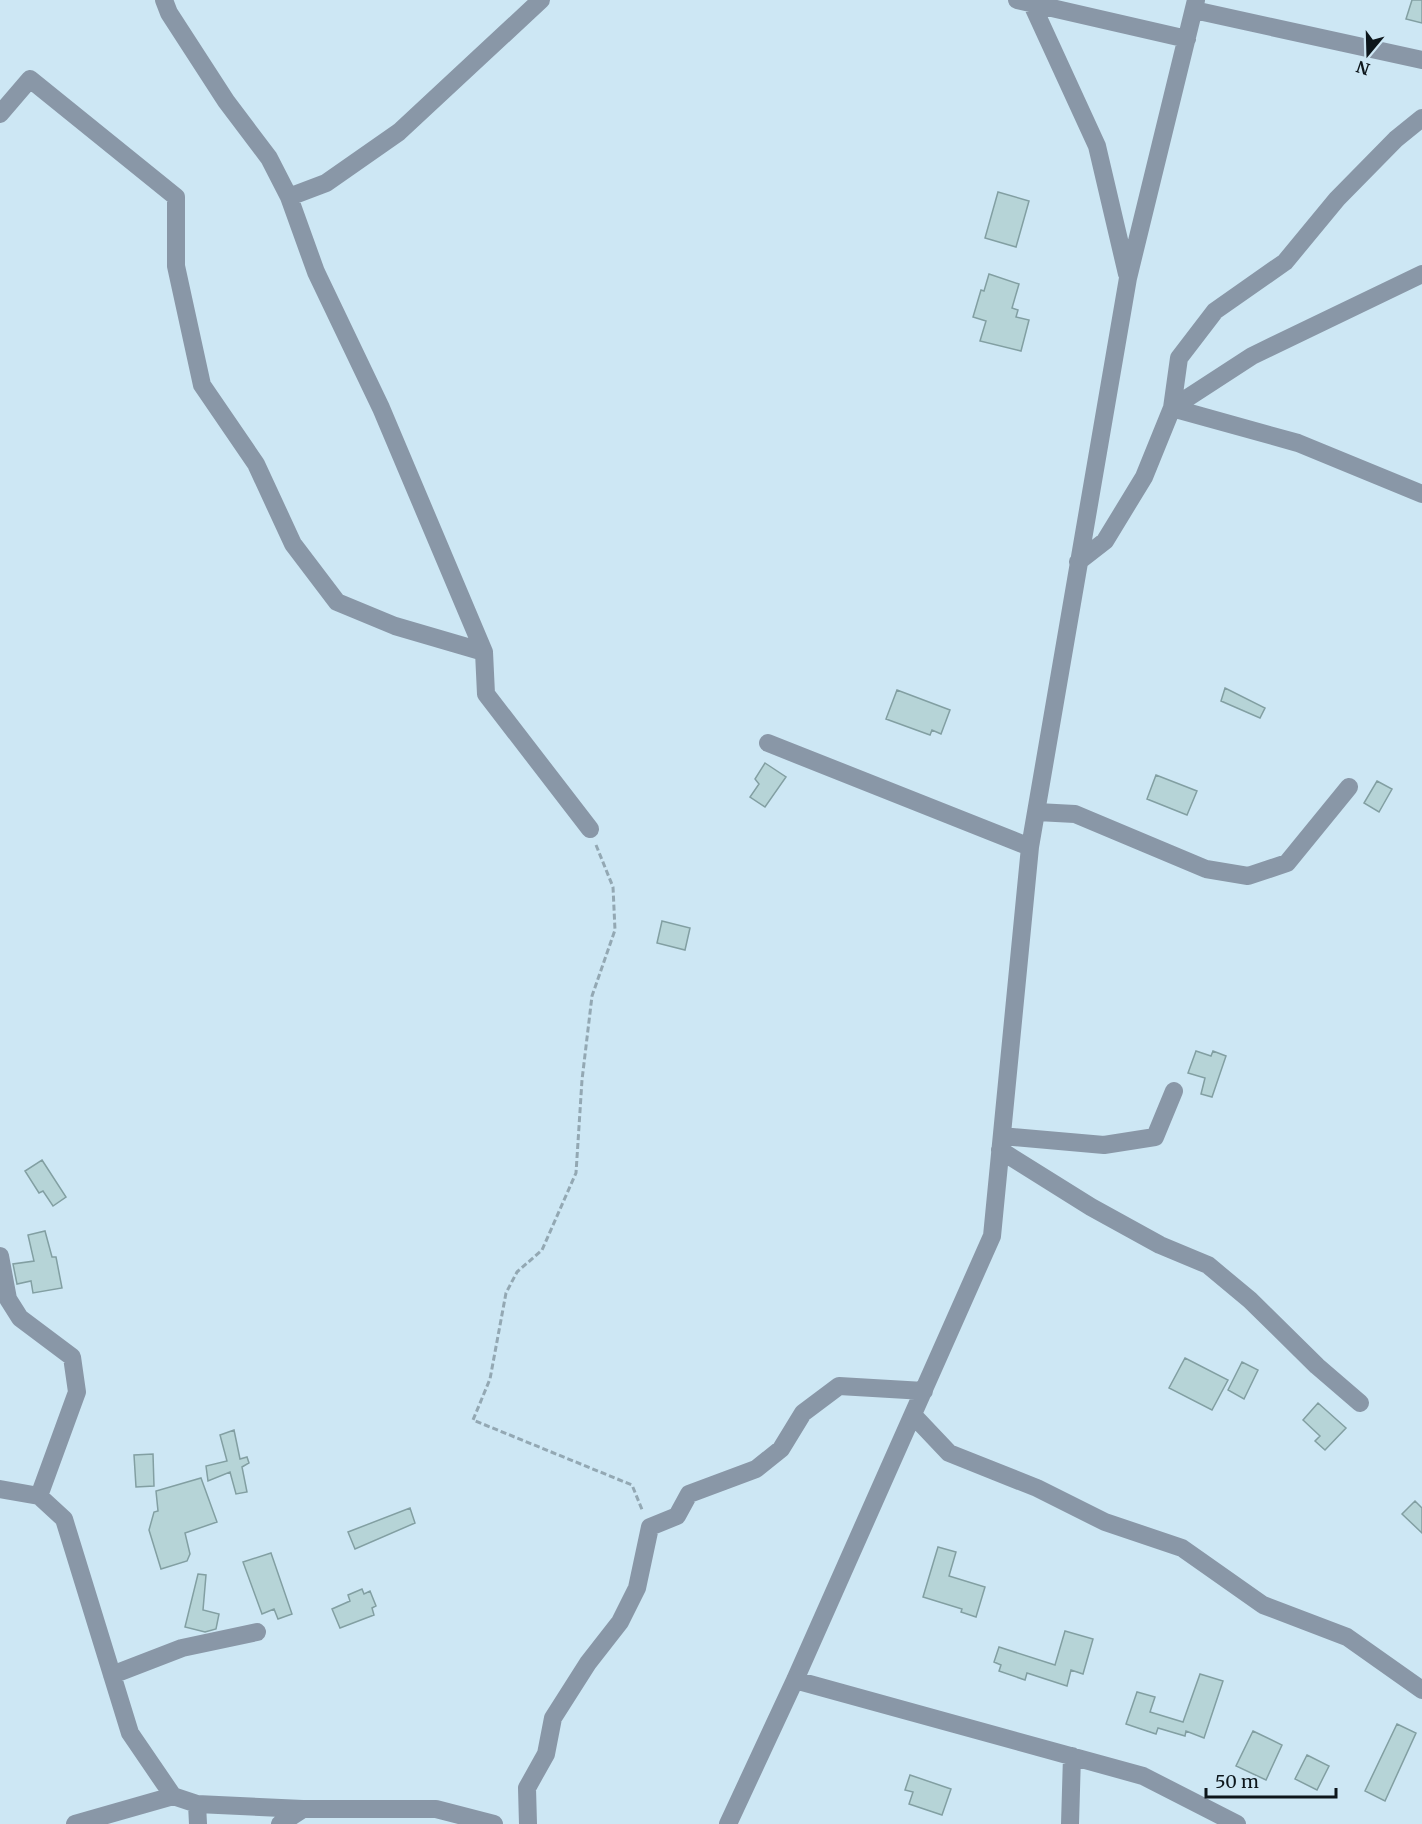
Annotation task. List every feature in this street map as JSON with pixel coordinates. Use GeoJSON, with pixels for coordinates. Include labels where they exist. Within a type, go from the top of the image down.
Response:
{"type":"FeatureCollection","features":[{"type":"Feature","properties":{"kind":"street"},"geometry":{"type":"LineString","coordinates":[[165,0],[170,13],[226,100],[270,158],[289,197],[316,272],[381,408],[484,652],[486,694],[590,829]]}},
{"type":"Feature","properties":{"kind":"street"},"geometry":{"type":"LineString","coordinates":[[289,197],[326,183],[399,132],[541,0]]}},
{"type":"Feature","properties":{"kind":"street"},"geometry":{"type":"LineString","coordinates":[[1026,1],[1187,39]]}},
{"type":"Feature","properties":{"kind":"street"},"geometry":{"type":"LineString","coordinates":[[1026,1],[1097,146],[1128,278]]}},
{"type":"Feature","properties":{"kind":"street"},"geometry":{"type":"LineString","coordinates":[[728,1824],[795,1680],[992,1236],[1030,847],[1128,278],[1195,5],[1422,60]]}},
{"type":"Feature","properties":{"kind":"street"},"geometry":{"type":"LineString","coordinates":[[0,114],[30,79],[176,197],[176,266],[202,385],[256,465],[292,544],[337,602],[395,626],[484,652]]}},
{"type":"Feature","properties":{"kind":"street"},"geometry":{"type":"LineString","coordinates":[[1078,562],[1105,541],[1144,477],[1172,408],[1179,358],[1215,311],[1285,262],[1337,199],[1396,139],[1422,118]]}},
{"type":"Feature","properties":{"kind":"street"},"geometry":{"type":"LineString","coordinates":[[1172,408],[1252,356],[1422,274]]}},
{"type":"Feature","properties":{"kind":"street"},"geometry":{"type":"LineString","coordinates":[[1172,408],[1298,443],[1422,494]]}},
{"type":"Feature","properties":{"kind":"street"},"geometry":{"type":"LineString","coordinates":[[768,743],[1030,847]]}},
{"type":"Feature","properties":{"kind":"street"},"geometry":{"type":"LineString","coordinates":[[1037,812],[1075,814],[1206,869],[1248,876],[1287,863],[1349,787]]}},
{"type":"Feature","properties":{"kind":"street"},"geometry":{"type":"LineString","coordinates":[[1001,1143],[1104,1145],[1155,1137],[1174,1091]]}},
{"type":"Feature","properties":{"kind":"street"},"geometry":{"type":"LineString","coordinates":[[1001,1143],[1091,1207],[1160,1245],[1208,1265],[1250,1300],[1317,1366],[1360,1403]]}},
{"type":"Feature","properties":{"kind":"street"},"geometry":{"type":"LineString","coordinates":[[0,1256],[8,1299],[20,1318],[72,1357],[77,1392],[39,1496]]}},
{"type":"Feature","properties":{"kind":"street"},"geometry":{"type":"LineString","coordinates":[[528,1824],[526,1788],[546,1754],[553,1718],[588,1663],[620,1622],[629,1605],[637,1588],[650,1527],[677,1516],[689,1494],[756,1469],[781,1449],[803,1413],[839,1386],[924,1391]]}},
{"type":"Feature","properties":{"kind":"street"},"geometry":{"type":"LineString","coordinates":[[913,1415],[949,1453],[1037,1488],[1105,1522],[1182,1548],[1263,1605],[1347,1636],[1422,1690]]}},
{"type":"Feature","properties":{"kind":"street"},"geometry":{"type":"LineString","coordinates":[[0,1489],[39,1496],[64,1519],[130,1733],[173,1796]]}},
{"type":"Feature","properties":{"kind":"street"},"geometry":{"type":"LineString","coordinates":[[112,1675],[182,1648],[257,1632]]}},
{"type":"Feature","properties":{"kind":"street"},"geometry":{"type":"LineString","coordinates":[[795,1680],[1143,1776],[1237,1824]]}},
{"type":"Feature","properties":{"kind":"street"},"geometry":{"type":"LineString","coordinates":[[1070,1824],[1072,1756]]}},
{"type":"Feature","properties":{"kind":"street"},"geometry":{"type":"LineString","coordinates":[[75,1824],[173,1796],[196,1804],[303,1809],[436,1809],[494,1824]]}},
{"type":"Feature","properties":{"kind":"street"},"geometry":{"type":"LineString","coordinates":[[196,1804],[198,1824]]}},
{"type":"Feature","properties":{"kind":"street"},"geometry":{"type":"LineString","coordinates":[[280,1824],[303,1809]]}},
{"type":"Feature","properties":{"kind":"path"},"geometry":{"type":"LineString","coordinates":[[590,829],[613,887],[615,930],[592,996],[582,1080],[576,1173],[542,1250],[517,1272],[506,1293],[490,1379],[473,1420],[632,1485],[650,1527]]}},
{"type":"Feature","properties":{"kind":"building"},"geometry":{"type":"Polygon","coordinates":[[[1412,0],[1422,0],[1422,23],[1406,19],[1412,0]]]}},
{"type":"Feature","properties":{"kind":"building"},"geometry":{"type":"Polygon","coordinates":[[[998,192],[1029,201],[1016,247],[985,238],[998,192]]]}},
{"type":"Feature","properties":{"kind":"building"},"geometry":{"type":"Polygon","coordinates":[[[989,274],[1019,284],[1012,308],[1018,310],[1016,317],[1029,320],[1021,351],[980,341],[986,321],[973,317],[981,290],[984,291],[989,274]]]}},
{"type":"Feature","properties":{"kind":"building"},"geometry":{"type":"Polygon","coordinates":[[[1225,688],[1265,708],[1260,718],[1221,701],[1225,688]]]}},
{"type":"Feature","properties":{"kind":"building"},"geometry":{"type":"Polygon","coordinates":[[[897,690],[950,710],[941,734],[932,730],[930,735],[886,719],[897,690]]]}},
{"type":"Feature","properties":{"kind":"building"},"geometry":{"type":"Polygon","coordinates":[[[765,763],[786,777],[765,807],[750,797],[759,784],[755,779],[765,763]]]}},
{"type":"Feature","properties":{"kind":"building"},"geometry":{"type":"Polygon","coordinates":[[[1156,775],[1197,791],[1187,815],[1147,799],[1156,775]]]}},
{"type":"Feature","properties":{"kind":"building"},"geometry":{"type":"Polygon","coordinates":[[[1377,781],[1392,789],[1379,812],[1364,803],[1377,781]]]}},
{"type":"Feature","properties":{"kind":"building"},"geometry":{"type":"Polygon","coordinates":[[[662,921],[690,928],[685,950],[657,943],[662,921]]]}},
{"type":"Feature","properties":{"kind":"building"},"geometry":{"type":"Polygon","coordinates":[[[1196,1051],[1211,1056],[1213,1051],[1226,1056],[1212,1097],[1201,1094],[1205,1078],[1188,1073],[1196,1051]]]}},
{"type":"Feature","properties":{"kind":"building"},"geometry":{"type":"Polygon","coordinates":[[[42,1160],[66,1197],[53,1206],[43,1191],[39,1193],[25,1171],[42,1160]]]}},
{"type":"Feature","properties":{"kind":"building"},"geometry":{"type":"Polygon","coordinates":[[[45,1231],[52,1257],[56,1257],[62,1288],[33,1293],[31,1281],[17,1284],[13,1264],[34,1261],[28,1235],[45,1231]]]}},
{"type":"Feature","properties":{"kind":"building"},"geometry":{"type":"Polygon","coordinates":[[[1185,1358],[1228,1380],[1212,1410],[1169,1388],[1185,1358]]]}},
{"type":"Feature","properties":{"kind":"building"},"geometry":{"type":"Polygon","coordinates":[[[1242,1362],[1258,1370],[1244,1399],[1228,1390],[1242,1362]]]}},
{"type":"Feature","properties":{"kind":"building"},"geometry":{"type":"Polygon","coordinates":[[[1318,1403],[1346,1428],[1325,1450],[1315,1441],[1320,1436],[1303,1420],[1318,1403]]]}},
{"type":"Feature","properties":{"kind":"building"},"geometry":{"type":"Polygon","coordinates":[[[234,1430],[240,1459],[247,1457],[249,1463],[242,1467],[247,1492],[236,1494],[230,1472],[208,1481],[206,1466],[227,1461],[220,1435],[234,1430]]]}},
{"type":"Feature","properties":{"kind":"building"},"geometry":{"type":"Polygon","coordinates":[[[153,1454],[154,1486],[136,1487],[134,1455],[153,1454]]]}},
{"type":"Feature","properties":{"kind":"building"},"geometry":{"type":"Polygon","coordinates":[[[201,1478],[217,1522],[185,1533],[190,1554],[187,1561],[161,1569],[149,1530],[154,1512],[158,1511],[156,1491],[201,1478]]]}},
{"type":"Feature","properties":{"kind":"building"},"geometry":{"type":"Polygon","coordinates":[[[1415,1501],[1422,1508],[1422,1533],[1402,1514],[1415,1501]]]}},
{"type":"Feature","properties":{"kind":"building"},"geometry":{"type":"Polygon","coordinates":[[[410,1508],[415,1523],[355,1549],[348,1532],[410,1508]]]}},
{"type":"Feature","properties":{"kind":"building"},"geometry":{"type":"Polygon","coordinates":[[[938,1547],[956,1552],[949,1576],[985,1587],[976,1617],[961,1612],[962,1609],[923,1597],[938,1547]]]}},
{"type":"Feature","properties":{"kind":"building"},"geometry":{"type":"Polygon","coordinates":[[[271,1553],[292,1614],[278,1619],[274,1609],[262,1614],[243,1562],[271,1553]]]}},
{"type":"Feature","properties":{"kind":"building"},"geometry":{"type":"Polygon","coordinates":[[[198,1574],[206,1575],[203,1610],[219,1614],[216,1629],[205,1632],[185,1627],[198,1574]]]}},
{"type":"Feature","properties":{"kind":"building"},"geometry":{"type":"Polygon","coordinates":[[[362,1589],[364,1594],[370,1591],[376,1606],[372,1608],[374,1615],[340,1628],[332,1609],[350,1601],[348,1595],[362,1589]]]}},
{"type":"Feature","properties":{"kind":"building"},"geometry":{"type":"Polygon","coordinates":[[[1065,1631],[1093,1639],[1083,1674],[1071,1670],[1067,1686],[1027,1673],[1025,1680],[999,1671],[1001,1665],[994,1662],[999,1647],[1055,1665],[1065,1631]]]}},
{"type":"Feature","properties":{"kind":"building"},"geometry":{"type":"Polygon","coordinates":[[[1200,1674],[1223,1681],[1204,1738],[1186,1731],[1185,1736],[1158,1728],[1156,1734],[1126,1724],[1137,1692],[1155,1697],[1150,1712],[1183,1722],[1200,1674]]]}},
{"type":"Feature","properties":{"kind":"building"},"geometry":{"type":"Polygon","coordinates":[[[1397,1724],[1416,1733],[1385,1801],[1365,1791],[1397,1724]]]}},
{"type":"Feature","properties":{"kind":"building"},"geometry":{"type":"Polygon","coordinates":[[[1253,1731],[1282,1745],[1266,1780],[1236,1766],[1253,1731]]]}},
{"type":"Feature","properties":{"kind":"building"},"geometry":{"type":"Polygon","coordinates":[[[1307,1755],[1329,1766],[1317,1790],[1295,1779],[1307,1755]]]}},
{"type":"Feature","properties":{"kind":"building"},"geometry":{"type":"Polygon","coordinates":[[[910,1775],[951,1789],[942,1815],[909,1804],[913,1792],[905,1790],[910,1775]]]}}]}
